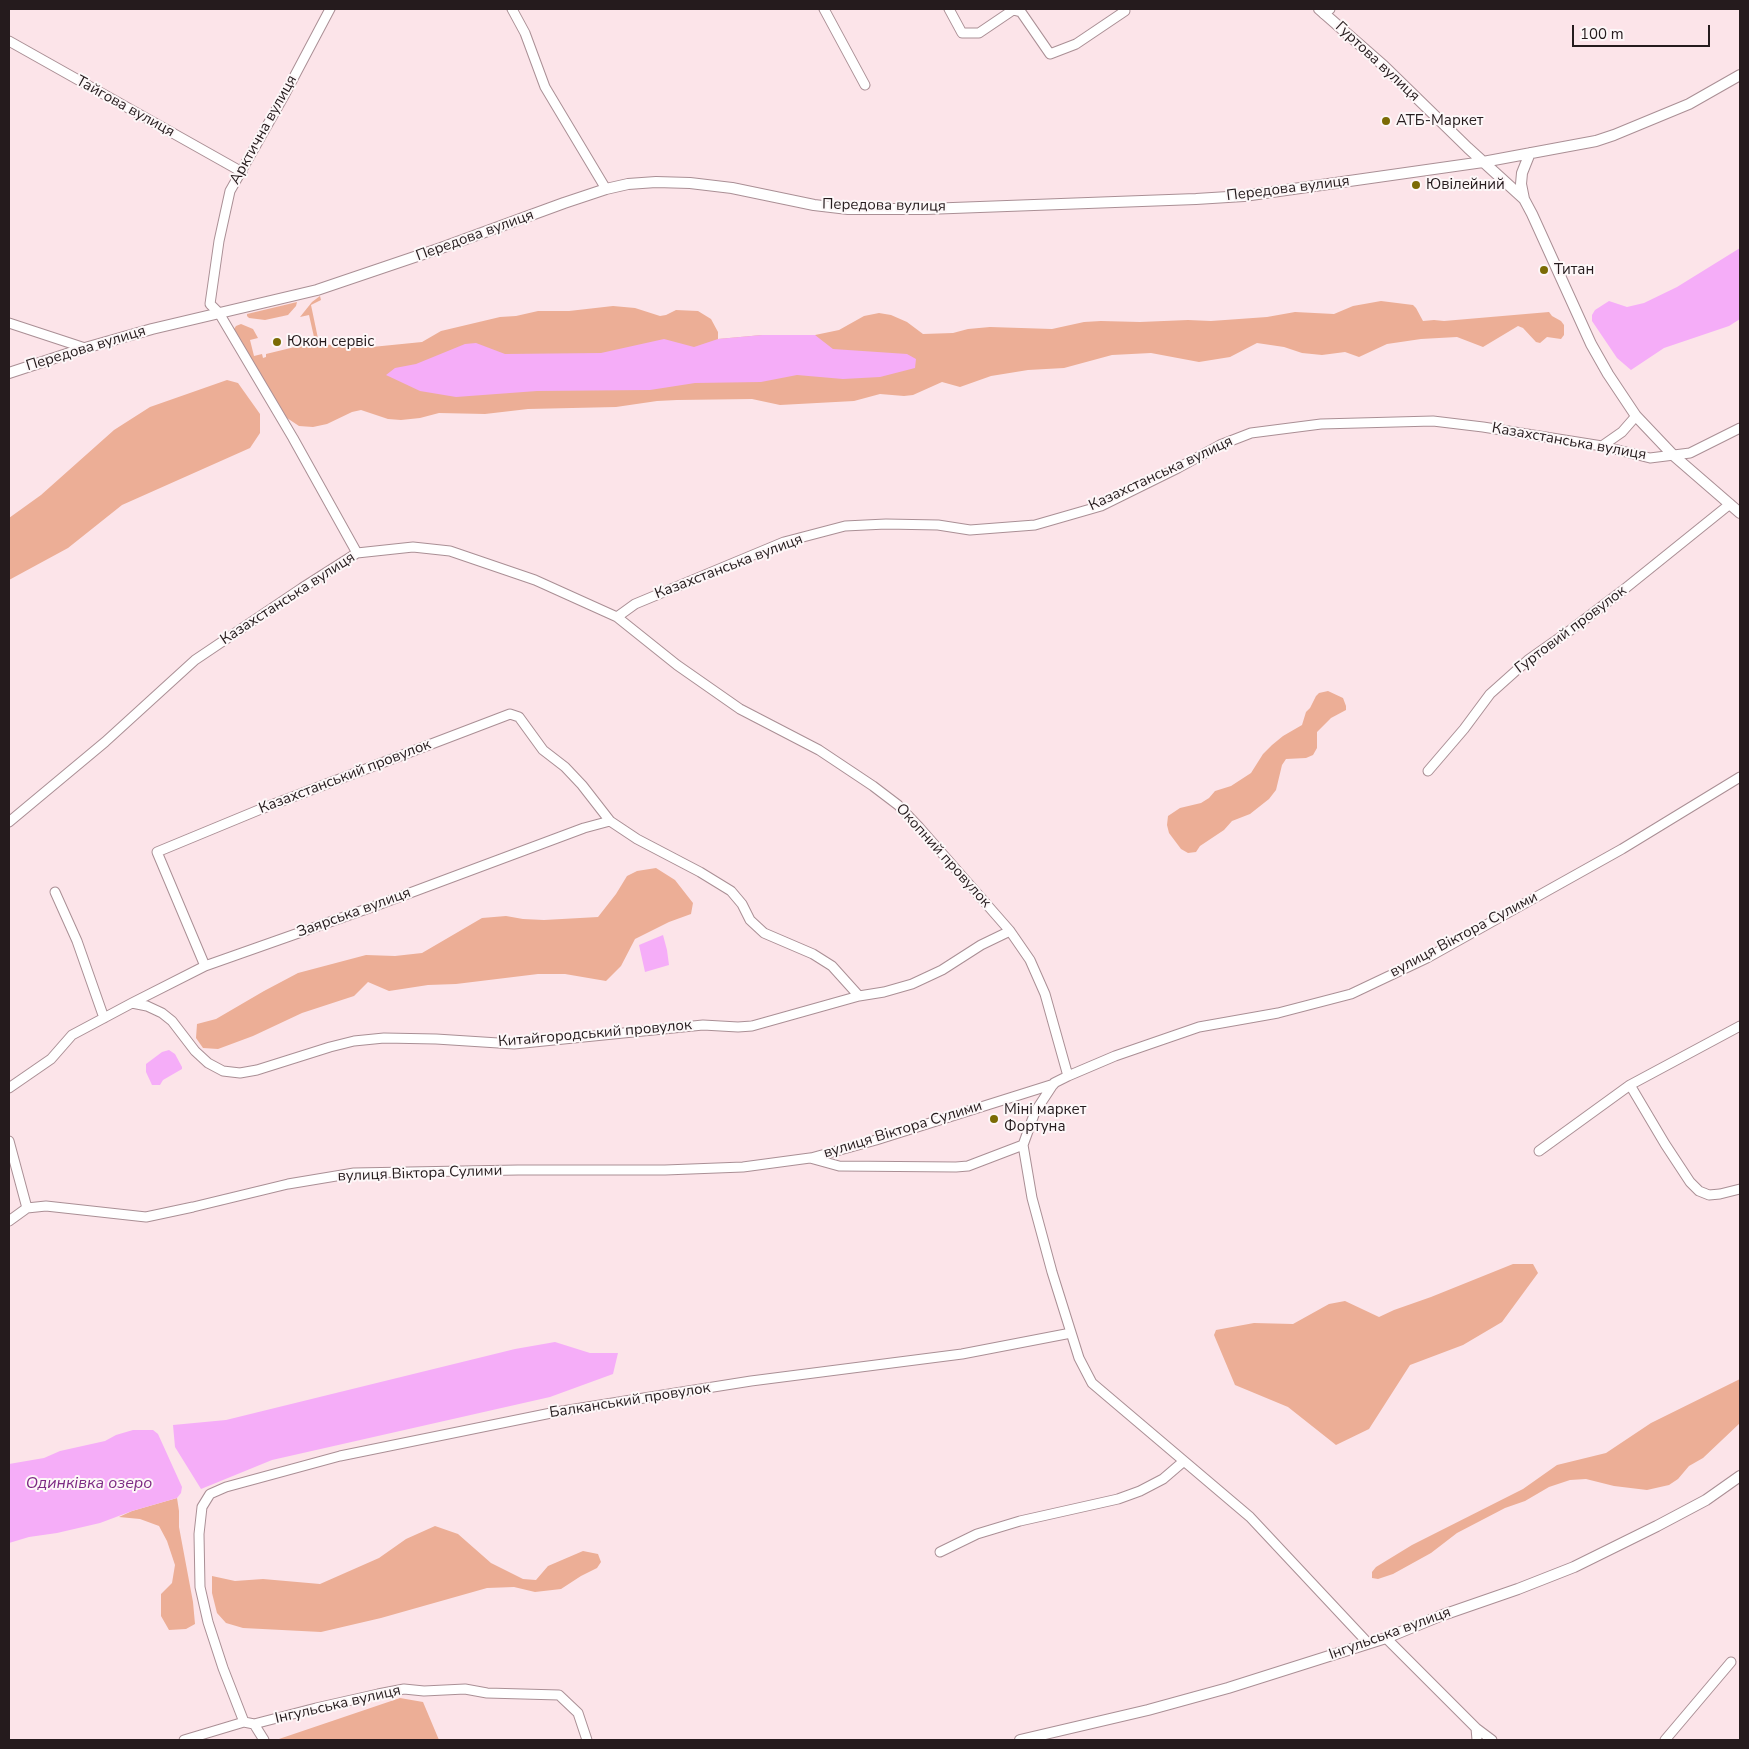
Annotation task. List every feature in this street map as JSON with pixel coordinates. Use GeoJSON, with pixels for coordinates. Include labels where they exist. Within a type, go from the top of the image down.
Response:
{"type":"FeatureCollection","features":[{"type":"Feature","properties":{"kind":"street","name":"Арктична вулиця"},"geometry":{"type":"LineString","coordinates":[[219,313],[210,304],[219,241],[230,191],[330,9]]}},
{"type":"Feature","properties":{"kind":"street"},"geometry":{"type":"LineString","coordinates":[[512,9],[525,33],[545,87],[606,189]]}},
{"type":"Feature","properties":{"kind":"street"},"geometry":{"type":"LineString","coordinates":[[824,9],[865,85]]}},
{"type":"Feature","properties":{"kind":"street"},"geometry":{"type":"LineString","coordinates":[[949,9],[962,33],[979,33],[1013,10],[1021,12],[1050,54],[1076,44],[1125,11]]}},
{"type":"Feature","properties":{"kind":"street","name":"Гуртова вулиця"},"geometry":{"type":"LineString","coordinates":[[1324,10],[1524,199],[1591,344],[1636,416],[1673,455],[1740,513]]}},
{"type":"Feature","properties":{"kind":"street","name":"Тайгова вулиця"},"geometry":{"type":"LineString","coordinates":[[9,41],[242,172]]}},
{"type":"Feature","properties":{"kind":"street","name":"Передова вулиця"},"geometry":{"type":"LineString","coordinates":[[9,373],[85,348],[317,290],[442,248],[606,189],[628,184],[690,182],[732,188],[833,208],[926,209],[1244,196],[1483,162],[1596,141],[1614,136],[1689,104],[1740,75]]}},
{"type":"Feature","properties":{"kind":"street"},"geometry":{"type":"LineString","coordinates":[[1524,199],[1521,184],[1522,173],[1530,153]]}},
{"type":"Feature","properties":{"kind":"street"},"geometry":{"type":"LineString","coordinates":[[219,313],[293,438],[357,553]]}},
{"type":"Feature","properties":{"kind":"street"},"geometry":{"type":"LineString","coordinates":[[9,323],[85,348]]}},
{"type":"Feature","properties":{"kind":"street"},"geometry":{"type":"LineString","coordinates":[[1602,446],[1622,432],[1636,416]]}},
{"type":"Feature","properties":{"kind":"street","name":"Казахстанська вулиця"},"geometry":{"type":"LineString","coordinates":[[9,822],[106,742],[195,660],[357,553],[412,547],[450,551],[535,580],[617,617],[635,604],[784,542],[845,526],[886,524],[938,525],[970,530],[1035,525],[1101,506],[1220,445],[1251,433],[1321,424],[1433,421],[1602,446],[1650,458],[1690,453],[1740,428]]}},
{"type":"Feature","properties":{"kind":"street","name":"Гуртовий провулок"},"geometry":{"type":"LineString","coordinates":[[1428,772],[1464,730],[1490,694],[1528,660],[1622,591],[1730,504]]}},
{"type":"Feature","properties":{"kind":"street","name":"Окопний провулок"},"geometry":{"type":"LineString","coordinates":[[617,617],[677,665],[740,709],[819,750],[898,805],[1010,931],[1030,960],[1045,994],[1068,1076]]}},
{"type":"Feature","properties":{"kind":"street","name":"Казахстанський провулок"},"geometry":{"type":"LineString","coordinates":[[204,966],[157,852],[261,809],[510,714],[519,717],[543,750],[565,767],[582,785],[610,821]]}},
{"type":"Feature","properties":{"kind":"street","name":"вулиця Віктора Сулими"},"geometry":{"type":"LineString","coordinates":[[27,1208],[46,1206],[146,1217],[288,1184],[354,1173],[665,1170],[743,1167],[810,1158],[876,1140],[1054,1084],[1115,1056],[1199,1027],[1278,1013],[1351,994],[1428,958],[1622,848],[1740,777]]}},
{"type":"Feature","properties":{"kind":"street"},"geometry":{"type":"LineString","coordinates":[[610,821],[637,839],[700,872],[731,891],[742,904],[750,920],[764,933],[813,954],[832,966],[859,996]]}},
{"type":"Feature","properties":{"kind":"street","name":"Заярська вулиця"},"geometry":{"type":"LineString","coordinates":[[9,1088],[51,1059],[72,1035],[204,966],[375,906],[584,828],[610,821]]}},
{"type":"Feature","properties":{"kind":"street"},"geometry":{"type":"LineString","coordinates":[[55,892],[77,941],[104,1018]]}},
{"type":"Feature","properties":{"kind":"street","name":"Китайгородський провулок"},"geometry":{"type":"LineString","coordinates":[[132,1003],[147,1006],[162,1013],[172,1021],[208,1063],[223,1071],[240,1073],[257,1070],[354,1041],[384,1038],[514,1044],[703,1025],[738,1028],[752,1026],[859,996],[884,992],[912,984],[942,970],[981,945],[1010,931]]}},
{"type":"Feature","properties":{"kind":"street"},"geometry":{"type":"LineString","coordinates":[[1539,1151],[1630,1086],[1740,1026]]}},
{"type":"Feature","properties":{"kind":"street","name":"вулиця Віктора Сулими"},"geometry":{"type":"LineString","coordinates":[[810,1158],[838,1166],[968,1166],[1023,1144],[1035,1112],[1054,1084]]}},
{"type":"Feature","properties":{"kind":"street"},"geometry":{"type":"LineString","coordinates":[[1630,1086],[1665,1144],[1690,1182],[1699,1191],[1708,1195],[1740,1189]]}},
{"type":"Feature","properties":{"kind":"street"},"geometry":{"type":"LineString","coordinates":[[9,1141],[27,1208],[9,1221]]}},
{"type":"Feature","properties":{"kind":"street"},"geometry":{"type":"LineString","coordinates":[[1023,1144],[1032,1198],[1079,1358],[1092,1383],[1250,1517],[1368,1643]]}},
{"type":"Feature","properties":{"kind":"street","name":"Балканський провулок"},"geometry":{"type":"LineString","coordinates":[[244,1722],[223,1668],[208,1622],[200,1588],[199,1534],[202,1507],[210,1494],[226,1486],[340,1456],[556,1412],[751,1382],[962,1354],[1071,1333]]}},
{"type":"Feature","properties":{"kind":"street"},"geometry":{"type":"LineString","coordinates":[[940,1552],[977,1534],[1020,1520],[1118,1499],[1140,1491],[1163,1479],[1184,1461]]}},
{"type":"Feature","properties":{"kind":"street","name":"Інгульська вулиця"},"geometry":{"type":"LineString","coordinates":[[1020,1740],[1148,1710],[1386,1638],[1440,1616],[1574,1567],[1706,1500],[1740,1476]]}},
{"type":"Feature","properties":{"kind":"street"},"geometry":{"type":"LineString","coordinates":[[1386,1638],[1476,1728],[1492,1740]]}},
{"type":"Feature","properties":{"kind":"street"},"geometry":{"type":"LineString","coordinates":[[1665,1740],[1730,1662]]}},
{"type":"Feature","properties":{"kind":"street","name":"Інгульська вулиця"},"geometry":{"type":"LineString","coordinates":[[184,1740],[244,1722],[254,1724],[404,1689],[465,1689],[487,1693],[559,1695],[578,1713],[587,1740]]}},
{"type":"Feature","properties":{"kind":"street"},"geometry":{"type":"LineString","coordinates":[[254,1724],[264,1740]]}},
{"type":"Feature","properties":{"kind":"street"},"geometry":{"type":"LineString","coordinates":[[1476,1728],[1477,1740]]}},
{"type":"Feature","properties":{"kind":"shaded area"},"geometry":{"type":"Polygon","coordinates":[[[320,296],[321,300],[311,305],[320,348],[324,345],[346,344],[372,347],[422,342],[441,331],[500,317],[516,316],[538,311],[569,311],[613,306],[635,308],[660,316],[676,310],[698,311],[711,319],[718,332],[718,339],[762,335],[815,335],[839,330],[864,316],[879,313],[891,315],[907,322],[923,334],[953,333],[968,329],[990,327],[1052,329],[1084,322],[1101,321],[1211,321],[1267,317],[1295,312],[1334,314],[1353,306],[1381,301],[1413,305],[1423,321],[1549,312],[1564,325],[1564,335],[1561,339],[1547,337],[1540,343],[1536,342],[1523,328],[1518,326],[1483,347],[1457,337],[1421,339],[1387,344],[1359,357],[1345,352],[1322,355],[1302,353],[1284,347],[1257,343],[1230,357],[1199,362],[1151,353],[1112,355],[1064,368],[1028,370],[991,376],[960,387],[942,382],[913,395],[880,394],[854,401],[780,405],[752,399],[677,400],[616,407],[528,409],[485,414],[439,413],[401,420],[388,419],[361,410],[352,412],[327,424],[313,427],[299,426],[287,418],[232,332],[236,326],[241,324],[253,329],[258,338],[250,340],[254,356],[262,354],[263,358],[266,357],[266,354],[303,345],[303,340],[314,337],[309,315],[300,317],[312,302],[320,296]]]}},
{"type":"Feature","properties":{"kind":"shaded area"},"geometry":{"type":"Polygon","coordinates":[[[297,302],[288,315],[265,320],[249,318],[247,316],[247,314],[297,302]]]}},
{"type":"Feature","properties":{"kind":"shaded area"},"geometry":{"type":"Polygon","coordinates":[[[227,380],[238,383],[260,414],[260,433],[250,448],[122,505],[68,548],[9,580],[9,518],[41,495],[114,430],[150,407],[227,380]]]}},
{"type":"Feature","properties":{"kind":"shaded area"},"geometry":{"type":"Polygon","coordinates":[[[1328,691],[1343,698],[1346,710],[1331,718],[1317,732],[1317,748],[1313,755],[1306,758],[1286,759],[1282,765],[1276,790],[1269,799],[1250,814],[1232,821],[1224,830],[1200,846],[1196,852],[1188,853],[1181,849],[1169,833],[1167,825],[1168,816],[1180,808],[1201,803],[1215,791],[1231,786],[1251,773],[1263,754],[1272,745],[1302,725],[1306,712],[1316,696],[1319,693],[1328,691]]]}},
{"type":"Feature","properties":{"kind":"shaded area"},"geometry":{"type":"Polygon","coordinates":[[[656,868],[675,880],[693,903],[691,914],[669,922],[635,939],[621,966],[606,981],[565,974],[538,974],[456,984],[428,985],[389,991],[368,982],[354,996],[302,1013],[253,1036],[218,1049],[203,1048],[196,1038],[197,1024],[216,1019],[298,973],[366,955],[395,956],[422,953],[482,918],[506,916],[544,920],[598,917],[627,876],[637,871],[656,868]]]}},
{"type":"Feature","properties":{"kind":"shaded area"},"geometry":{"type":"Polygon","coordinates":[[[1513,1264],[1533,1264],[1538,1273],[1502,1322],[1463,1345],[1410,1365],[1369,1429],[1336,1445],[1288,1407],[1235,1385],[1214,1335],[1216,1330],[1254,1323],[1293,1324],[1329,1304],[1345,1301],[1379,1317],[1513,1264]]]}},
{"type":"Feature","properties":{"kind":"shaded area"},"geometry":{"type":"Polygon","coordinates":[[[1740,1379],[1740,1423],[1703,1458],[1689,1466],[1678,1479],[1669,1485],[1647,1490],[1614,1486],[1586,1479],[1570,1480],[1549,1487],[1525,1501],[1505,1508],[1457,1533],[1431,1553],[1393,1574],[1378,1579],[1372,1578],[1372,1572],[1376,1567],[1412,1545],[1523,1489],[1557,1465],[1606,1453],[1651,1423],[1740,1379]]]}},
{"type":"Feature","properties":{"kind":"shaded area"},"geometry":{"type":"Polygon","coordinates":[[[177,1498],[179,1527],[193,1602],[195,1624],[186,1629],[169,1630],[161,1616],[161,1594],[172,1583],[175,1565],[167,1541],[159,1526],[140,1519],[119,1517],[132,1511],[177,1498]]]}},
{"type":"Feature","properties":{"kind":"shaded area"},"geometry":{"type":"Polygon","coordinates":[[[435,1526],[458,1534],[491,1563],[523,1579],[536,1580],[548,1566],[583,1551],[598,1554],[601,1562],[597,1568],[561,1589],[535,1592],[514,1587],[487,1588],[381,1618],[321,1632],[243,1628],[226,1623],[217,1613],[212,1593],[212,1576],[235,1581],[263,1579],[320,1584],[379,1558],[406,1539],[435,1526]]]}},
{"type":"Feature","properties":{"kind":"shaded area"},"geometry":{"type":"Polygon","coordinates":[[[400,1698],[423,1702],[439,1740],[276,1740],[400,1698]]]}},
{"type":"Feature","properties":{"kind":"water"},"geometry":{"type":"Polygon","coordinates":[[[1740,248],[1740,319],[1729,326],[1664,348],[1631,370],[1617,358],[1592,321],[1592,315],[1595,310],[1609,301],[1627,307],[1644,303],[1677,287],[1740,248]]]}},
{"type":"Feature","properties":{"kind":"water"},"geometry":{"type":"Polygon","coordinates":[[[762,335],[815,335],[833,349],[907,354],[916,359],[915,368],[880,377],[843,379],[797,375],[761,382],[695,383],[650,390],[537,391],[456,397],[420,391],[386,375],[395,368],[416,364],[465,344],[476,343],[505,354],[601,353],[664,339],[694,347],[718,339],[762,335]]]}},
{"type":"Feature","properties":{"kind":"water"},"geometry":{"type":"Polygon","coordinates":[[[663,935],[669,965],[645,972],[639,945],[663,935]]]}},
{"type":"Feature","properties":{"kind":"water"},"geometry":{"type":"Polygon","coordinates":[[[169,1050],[175,1054],[182,1069],[163,1080],[160,1085],[152,1085],[146,1072],[146,1064],[162,1052],[169,1050]]]}},
{"type":"Feature","properties":{"kind":"water"},"geometry":{"type":"Polygon","coordinates":[[[555,1342],[590,1353],[618,1353],[613,1374],[550,1397],[272,1460],[201,1489],[175,1447],[173,1425],[226,1420],[515,1349],[555,1342]]]}},
{"type":"Feature","properties":{"kind":"water","name":"Одинківка озеро"},"geometry":{"type":"Polygon","coordinates":[[[133,1430],[153,1430],[158,1434],[182,1487],[181,1493],[177,1498],[132,1511],[100,1523],[29,1537],[9,1543],[9,1464],[44,1458],[60,1451],[105,1441],[116,1435],[133,1430]]]}},
{"type":"Feature","properties":{"kind":"place","name":"АТБ-Маркет"},"geometry":{"type":"Point","coordinates":[1386,121]}},
{"type":"Feature","properties":{"kind":"place","name":"Ювілейний"},"geometry":{"type":"Point","coordinates":[1416,185]}},
{"type":"Feature","properties":{"kind":"place","name":"Титан"},"geometry":{"type":"Point","coordinates":[1544,270]}},
{"type":"Feature","properties":{"kind":"place","name":"Юкон сервіс"},"geometry":{"type":"Point","coordinates":[277,342]}},
{"type":"Feature","properties":{"kind":"place","name":"Міні маркет Фортуна"},"geometry":{"type":"Point","coordinates":[994,1119]}}]}
